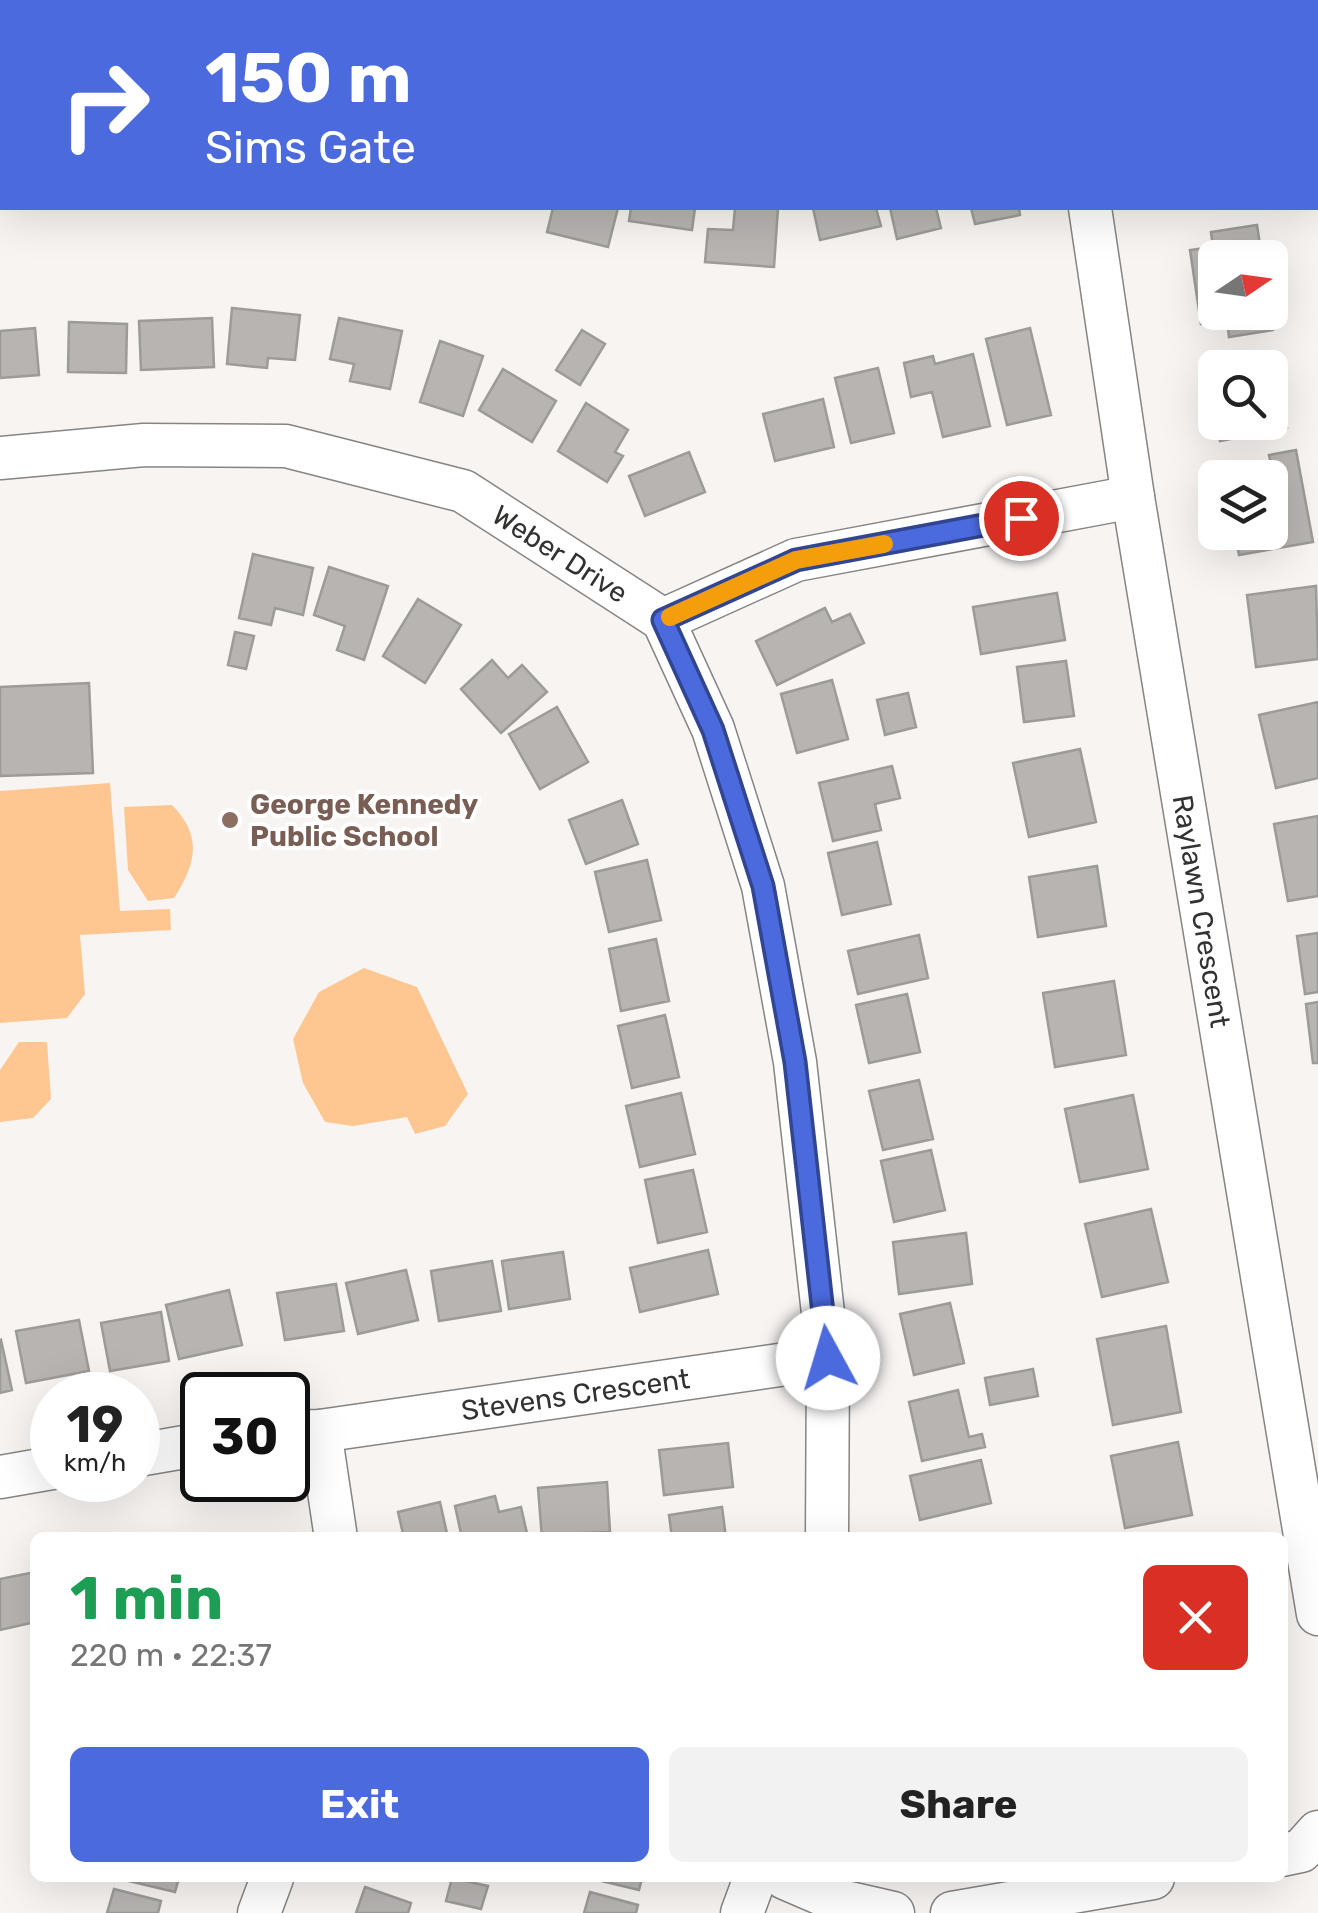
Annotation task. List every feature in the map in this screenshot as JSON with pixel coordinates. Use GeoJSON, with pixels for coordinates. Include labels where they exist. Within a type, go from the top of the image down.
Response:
{"type":"FeatureCollection","features":[{"type":"Feature","properties":{"kind":"street","name":"Raylawn Crescent"},"geometry":{"type":"LineString","coordinates":[[1090,210],[1133,498],[1318,1614]]}},
{"type":"Feature","properties":{"kind":"street","name":"Weber Drive"},"geometry":{"type":"LineString","coordinates":[[0,458],[144,445],[286,446],[462,491],[663,620]]}},
{"type":"Feature","properties":{"kind":"street"},"geometry":{"type":"LineString","coordinates":[[827,1532],[828,1358],[795,1062],[763,886],[713,730],[663,620],[796,560],[1133,498]]}},
{"type":"Feature","properties":{"kind":"street","name":"Stevens Crescent"},"geometry":{"type":"LineString","coordinates":[[310,1430],[828,1358]]}},
{"type":"Feature","properties":{"kind":"street","name":"Stevens Crescent"},"geometry":{"type":"LineString","coordinates":[[310,1451],[334,1532]]}},
{"type":"Feature","properties":{"kind":"street"},"geometry":{"type":"LineString","coordinates":[[0,1477],[30,1472]]}},
{"type":"Feature","properties":{"kind":"street"},"geometry":{"type":"LineString","coordinates":[[1288,1853],[1301,1851],[1318,1832]]}},
{"type":"Feature","properties":{"kind":"street"},"geometry":{"type":"LineString","coordinates":[[259,1913],[271,1882]]}},
{"type":"Feature","properties":{"kind":"street"},"geometry":{"type":"LineString","coordinates":[[742,1913],[754,1882]]}},
{"type":"Feature","properties":{"kind":"street"},"geometry":{"type":"LineString","coordinates":[[794,1882],[836,1900],[893,1913]]}},
{"type":"Feature","properties":{"kind":"street"},"geometry":{"type":"LineString","coordinates":[[952,1913],[1130,1882]]}},
{"type":"Feature","properties":{"kind":"shaded area"},"geometry":{"type":"Polygon","coordinates":[[[110,783],[120,911],[170,909],[171,930],[80,935],[85,994],[67,1018],[0,1023],[0,791],[110,783]]]}},
{"type":"Feature","properties":{"kind":"shaded area"},"geometry":{"type":"Polygon","coordinates":[[[172,805],[192,839],[191,862],[174,898],[148,901],[128,870],[124,807],[172,805]]]}},
{"type":"Feature","properties":{"kind":"shaded area"},"geometry":{"type":"Polygon","coordinates":[[[364,968],[417,987],[468,1094],[445,1126],[415,1134],[407,1117],[353,1126],[325,1122],[303,1083],[293,1039],[319,992],[364,968]]]}},
{"type":"Feature","properties":{"kind":"shaded area"},"geometry":{"type":"Polygon","coordinates":[[[19,1042],[47,1042],[51,1099],[33,1118],[0,1122],[0,1070],[19,1042]]]}},
{"type":"Feature","properties":{"kind":"building"},"geometry":{"type":"Polygon","coordinates":[[[552,210],[617,210],[608,247],[547,232],[552,210]]]}},
{"type":"Feature","properties":{"kind":"building"},"geometry":{"type":"Polygon","coordinates":[[[631,210],[695,210],[692,230],[629,221],[631,210]]]}},
{"type":"Feature","properties":{"kind":"building"},"geometry":{"type":"Polygon","coordinates":[[[735,210],[778,210],[774,267],[705,262],[708,229],[733,230],[735,210]]]}},
{"type":"Feature","properties":{"kind":"building"},"geometry":{"type":"Polygon","coordinates":[[[813,210],[877,210],[881,226],[820,240],[813,210]]]}},
{"type":"Feature","properties":{"kind":"building"},"geometry":{"type":"Polygon","coordinates":[[[890,210],[936,210],[941,228],[897,239],[890,210]]]}},
{"type":"Feature","properties":{"kind":"building"},"geometry":{"type":"Polygon","coordinates":[[[972,210],[1019,210],[1020,215],[975,224],[972,210]]]}},
{"type":"Feature","properties":{"kind":"building"},"geometry":{"type":"Polygon","coordinates":[[[1257,225],[1259,240],[1212,240],[1211,232],[1257,225]]]}},
{"type":"Feature","properties":{"kind":"building"},"geometry":{"type":"Polygon","coordinates":[[[1198,249],[1198,304],[1190,250],[1198,249]]]}},
{"type":"Feature","properties":{"kind":"building"},"geometry":{"type":"Polygon","coordinates":[[[232,308],[300,315],[295,360],[268,358],[267,368],[227,364],[232,308]]]}},
{"type":"Feature","properties":{"kind":"building"},"geometry":{"type":"Polygon","coordinates":[[[212,318],[214,367],[141,370],[139,321],[212,318]]]}},
{"type":"Feature","properties":{"kind":"building"},"geometry":{"type":"Polygon","coordinates":[[[339,318],[402,331],[390,389],[350,381],[354,364],[330,359],[339,318]]]}},
{"type":"Feature","properties":{"kind":"building"},"geometry":{"type":"Polygon","coordinates":[[[69,322],[127,324],[126,373],[68,372],[69,322]]]}},
{"type":"Feature","properties":{"kind":"building"},"geometry":{"type":"Polygon","coordinates":[[[35,328],[39,375],[0,378],[0,331],[35,328]]]}},
{"type":"Feature","properties":{"kind":"building"},"geometry":{"type":"Polygon","coordinates":[[[1030,328],[1051,415],[1007,425],[986,339],[1030,328]]]}},
{"type":"Feature","properties":{"kind":"building"},"geometry":{"type":"Polygon","coordinates":[[[582,330],[605,344],[580,385],[556,370],[582,330]]]}},
{"type":"Feature","properties":{"kind":"building"},"geometry":{"type":"Polygon","coordinates":[[[1228,330],[1273,330],[1229,337],[1228,330]]]}},
{"type":"Feature","properties":{"kind":"building"},"geometry":{"type":"Polygon","coordinates":[[[440,341],[483,356],[463,416],[420,402],[440,341]]]}},
{"type":"Feature","properties":{"kind":"building"},"geometry":{"type":"Polygon","coordinates":[[[973,354],[990,426],[943,437],[932,392],[911,397],[904,363],[933,356],[935,364],[973,354]]]}},
{"type":"Feature","properties":{"kind":"building"},"geometry":{"type":"Polygon","coordinates":[[[878,368],[894,433],[851,443],[835,378],[878,368]]]}},
{"type":"Feature","properties":{"kind":"building"},"geometry":{"type":"Polygon","coordinates":[[[503,369],[556,401],[532,442],[479,410],[503,369]]]}},
{"type":"Feature","properties":{"kind":"building"},"geometry":{"type":"Polygon","coordinates":[[[823,399],[834,447],[775,461],[763,414],[823,399]]]}},
{"type":"Feature","properties":{"kind":"building"},"geometry":{"type":"Polygon","coordinates":[[[586,403],[628,430],[615,452],[623,456],[607,482],[558,451],[586,403]]]}},
{"type":"Feature","properties":{"kind":"building"},"geometry":{"type":"Polygon","coordinates":[[[1296,450],[1313,542],[1288,546],[1288,460],[1270,460],[1269,455],[1296,450]]]}},
{"type":"Feature","properties":{"kind":"building"},"geometry":{"type":"Polygon","coordinates":[[[689,452],[705,492],[645,516],[629,476],[689,452]]]}},
{"type":"Feature","properties":{"kind":"building"},"geometry":{"type":"Polygon","coordinates":[[[1238,550],[1267,550],[1239,555],[1238,550]]]}},
{"type":"Feature","properties":{"kind":"building"},"geometry":{"type":"Polygon","coordinates":[[[253,554],[313,568],[303,615],[275,608],[271,625],[239,618],[253,554]]]}},
{"type":"Feature","properties":{"kind":"building"},"geometry":{"type":"Polygon","coordinates":[[[329,567],[388,586],[364,660],[337,650],[345,626],[314,615],[329,567]]]}},
{"type":"Feature","properties":{"kind":"building"},"geometry":{"type":"Polygon","coordinates":[[[1316,586],[1318,659],[1256,667],[1247,595],[1316,586]]]}},
{"type":"Feature","properties":{"kind":"building"},"geometry":{"type":"Polygon","coordinates":[[[1057,593],[1065,640],[981,654],[973,607],[1057,593]]]}},
{"type":"Feature","properties":{"kind":"building"},"geometry":{"type":"Polygon","coordinates":[[[418,599],[461,625],[425,683],[383,656],[418,599]]]}},
{"type":"Feature","properties":{"kind":"building"},"geometry":{"type":"Polygon","coordinates":[[[825,608],[832,622],[850,614],[864,643],[777,685],[756,641],[825,608]]]}},
{"type":"Feature","properties":{"kind":"building"},"geometry":{"type":"Polygon","coordinates":[[[235,632],[254,636],[246,669],[228,665],[235,632]]]}},
{"type":"Feature","properties":{"kind":"building"},"geometry":{"type":"Polygon","coordinates":[[[492,660],[508,678],[522,665],[547,692],[501,733],[461,689],[492,660]]]}},
{"type":"Feature","properties":{"kind":"building"},"geometry":{"type":"Polygon","coordinates":[[[1066,661],[1074,716],[1024,722],[1017,667],[1066,661]]]}},
{"type":"Feature","properties":{"kind":"building"},"geometry":{"type":"Polygon","coordinates":[[[832,680],[848,739],[797,753],[781,694],[832,680]]]}},
{"type":"Feature","properties":{"kind":"building"},"geometry":{"type":"Polygon","coordinates":[[[89,683],[93,773],[0,776],[0,687],[89,683]]]}},
{"type":"Feature","properties":{"kind":"building"},"geometry":{"type":"Polygon","coordinates":[[[908,693],[916,727],[885,735],[877,700],[908,693]]]}},
{"type":"Feature","properties":{"kind":"building"},"geometry":{"type":"Polygon","coordinates":[[[1318,702],[1318,778],[1276,788],[1259,715],[1318,702]]]}},
{"type":"Feature","properties":{"kind":"building"},"geometry":{"type":"Polygon","coordinates":[[[557,707],[588,762],[540,789],[509,734],[557,707]]]}},
{"type":"Feature","properties":{"kind":"building"},"geometry":{"type":"Polygon","coordinates":[[[1080,749],[1096,822],[1029,837],[1013,763],[1080,749]]]}},
{"type":"Feature","properties":{"kind":"building"},"geometry":{"type":"Polygon","coordinates":[[[892,766],[900,798],[875,804],[881,830],[833,841],[819,783],[892,766]]]}},
{"type":"Feature","properties":{"kind":"building"},"geometry":{"type":"Polygon","coordinates":[[[622,800],[638,844],[586,864],[569,820],[622,800]]]}},
{"type":"Feature","properties":{"kind":"building"},"geometry":{"type":"Polygon","coordinates":[[[1318,816],[1318,896],[1288,901],[1274,824],[1318,816]]]}},
{"type":"Feature","properties":{"kind":"building"},"geometry":{"type":"Polygon","coordinates":[[[877,842],[891,904],[842,915],[828,853],[877,842]]]}},
{"type":"Feature","properties":{"kind":"building"},"geometry":{"type":"Polygon","coordinates":[[[647,860],[661,920],[609,932],[595,872],[647,860]]]}},
{"type":"Feature","properties":{"kind":"building"},"geometry":{"type":"Polygon","coordinates":[[[1097,866],[1106,926],[1038,937],[1029,877],[1097,866]]]}},
{"type":"Feature","properties":{"kind":"building"},"geometry":{"type":"Polygon","coordinates":[[[1318,933],[1318,992],[1305,994],[1297,936],[1318,933]]]}},
{"type":"Feature","properties":{"kind":"building"},"geometry":{"type":"Polygon","coordinates":[[[919,935],[928,978],[858,994],[848,951],[919,935]]]}},
{"type":"Feature","properties":{"kind":"building"},"geometry":{"type":"Polygon","coordinates":[[[656,939],[669,1001],[621,1011],[609,949],[656,939]]]}},
{"type":"Feature","properties":{"kind":"building"},"geometry":{"type":"Polygon","coordinates":[[[1114,981],[1126,1055],[1055,1067],[1043,993],[1114,981]]]}},
{"type":"Feature","properties":{"kind":"building"},"geometry":{"type":"Polygon","coordinates":[[[907,994],[920,1052],[869,1063],[856,1005],[907,994]]]}},
{"type":"Feature","properties":{"kind":"building"},"geometry":{"type":"Polygon","coordinates":[[[1318,1002],[1318,1063],[1313,1063],[1306,1004],[1318,1002]]]}},
{"type":"Feature","properties":{"kind":"building"},"geometry":{"type":"Polygon","coordinates":[[[665,1015],[679,1077],[632,1088],[618,1026],[665,1015]]]}},
{"type":"Feature","properties":{"kind":"building"},"geometry":{"type":"Polygon","coordinates":[[[919,1080],[933,1139],[883,1150],[869,1091],[919,1080]]]}},
{"type":"Feature","properties":{"kind":"building"},"geometry":{"type":"Polygon","coordinates":[[[681,1093],[695,1154],[640,1167],[626,1106],[681,1093]]]}},
{"type":"Feature","properties":{"kind":"building"},"geometry":{"type":"Polygon","coordinates":[[[1133,1095],[1148,1169],[1080,1182],[1065,1109],[1133,1095]]]}},
{"type":"Feature","properties":{"kind":"building"},"geometry":{"type":"Polygon","coordinates":[[[931,1150],[945,1210],[894,1222],[881,1161],[931,1150]]]}},
{"type":"Feature","properties":{"kind":"building"},"geometry":{"type":"Polygon","coordinates":[[[693,1170],[707,1232],[658,1243],[645,1180],[693,1170]]]}},
{"type":"Feature","properties":{"kind":"building"},"geometry":{"type":"Polygon","coordinates":[[[1151,1209],[1168,1282],[1102,1297],[1085,1224],[1151,1209]]]}},
{"type":"Feature","properties":{"kind":"building"},"geometry":{"type":"Polygon","coordinates":[[[966,1233],[972,1284],[899,1294],[893,1242],[966,1233]]]}},
{"type":"Feature","properties":{"kind":"building"},"geometry":{"type":"Polygon","coordinates":[[[708,1250],[718,1294],[640,1312],[630,1268],[708,1250]]]}},
{"type":"Feature","properties":{"kind":"building"},"geometry":{"type":"Polygon","coordinates":[[[563,1252],[570,1299],[509,1309],[502,1261],[563,1252]]]}},
{"type":"Feature","properties":{"kind":"building"},"geometry":{"type":"Polygon","coordinates":[[[492,1261],[501,1311],[439,1321],[431,1271],[492,1261]]]}},
{"type":"Feature","properties":{"kind":"building"},"geometry":{"type":"Polygon","coordinates":[[[406,1270],[418,1320],[358,1334],[346,1283],[406,1270]]]}},
{"type":"Feature","properties":{"kind":"building"},"geometry":{"type":"Polygon","coordinates":[[[336,1284],[344,1331],[285,1340],[277,1293],[336,1284]]]}},
{"type":"Feature","properties":{"kind":"building"},"geometry":{"type":"Polygon","coordinates":[[[229,1290],[242,1345],[179,1359],[166,1305],[229,1290]]]}},
{"type":"Feature","properties":{"kind":"building"},"geometry":{"type":"Polygon","coordinates":[[[950,1303],[964,1363],[914,1375],[900,1314],[950,1303]]]}},
{"type":"Feature","properties":{"kind":"building"},"geometry":{"type":"Polygon","coordinates":[[[161,1312],[169,1361],[110,1371],[101,1323],[161,1312]]]}},
{"type":"Feature","properties":{"kind":"building"},"geometry":{"type":"Polygon","coordinates":[[[79,1320],[89,1371],[30,1372],[30,1382],[26,1383],[16,1331],[79,1320]]]}},
{"type":"Feature","properties":{"kind":"building"},"geometry":{"type":"Polygon","coordinates":[[[1166,1326],[1181,1412],[1113,1425],[1097,1339],[1166,1326]]]}},
{"type":"Feature","properties":{"kind":"building"},"geometry":{"type":"Polygon","coordinates":[[[0,1341],[12,1390],[0,1393],[0,1341]]]}},
{"type":"Feature","properties":{"kind":"building"},"geometry":{"type":"Polygon","coordinates":[[[1033,1369],[1038,1396],[990,1405],[985,1378],[1033,1369]]]}},
{"type":"Feature","properties":{"kind":"building"},"geometry":{"type":"Polygon","coordinates":[[[958,1390],[969,1437],[982,1434],[985,1447],[922,1461],[909,1402],[958,1390]]]}},
{"type":"Feature","properties":{"kind":"building"},"geometry":{"type":"Polygon","coordinates":[[[1178,1442],[1192,1515],[1125,1528],[1111,1456],[1178,1442]]]}},
{"type":"Feature","properties":{"kind":"building"},"geometry":{"type":"Polygon","coordinates":[[[728,1443],[733,1487],[664,1495],[659,1450],[728,1443]]]}},
{"type":"Feature","properties":{"kind":"building"},"geometry":{"type":"Polygon","coordinates":[[[981,1460],[991,1503],[920,1520],[910,1476],[981,1460]]]}},
{"type":"Feature","properties":{"kind":"building"},"geometry":{"type":"Polygon","coordinates":[[[607,1482],[610,1532],[542,1532],[538,1488],[607,1482]]]}},
{"type":"Feature","properties":{"kind":"building"},"geometry":{"type":"Polygon","coordinates":[[[495,1496],[499,1512],[521,1507],[527,1532],[461,1532],[455,1506],[495,1496]]]}},
{"type":"Feature","properties":{"kind":"building"},"geometry":{"type":"Polygon","coordinates":[[[440,1502],[447,1532],[403,1532],[398,1512],[440,1502]]]}},
{"type":"Feature","properties":{"kind":"building"},"geometry":{"type":"Polygon","coordinates":[[[722,1507],[725,1532],[671,1532],[669,1515],[722,1507]]]}},
{"type":"Feature","properties":{"kind":"building"},"geometry":{"type":"Polygon","coordinates":[[[30,1573],[30,1623],[0,1630],[0,1579],[30,1573]]]}},
{"type":"Feature","properties":{"kind":"building"},"geometry":{"type":"Polygon","coordinates":[[[133,1882],[178,1882],[175,1892],[133,1882]]]}},
{"type":"Feature","properties":{"kind":"building"},"geometry":{"type":"Polygon","coordinates":[[[451,1882],[488,1886],[481,1909],[446,1901],[451,1882]]]}},
{"type":"Feature","properties":{"kind":"building"},"geometry":{"type":"Polygon","coordinates":[[[606,1882],[641,1882],[639,1890],[606,1882]]]}},
{"type":"Feature","properties":{"kind":"building"},"geometry":{"type":"Polygon","coordinates":[[[365,1887],[411,1903],[408,1913],[356,1913],[365,1887]]]}},
{"type":"Feature","properties":{"kind":"building"},"geometry":{"type":"Polygon","coordinates":[[[114,1889],[161,1901],[158,1913],[107,1913],[114,1889]]]}},
{"type":"Feature","properties":{"kind":"building"},"geometry":{"type":"Polygon","coordinates":[[[590,1892],[638,1905],[636,1913],[584,1913],[590,1892]]]}},
{"type":"Feature","properties":{"kind":"slow traffic"},"geometry":{"type":"LineString","coordinates":[[670,617],[796,560],[884,544]]}},
{"type":"Feature","properties":{"kind":"place","name":"George Kennedy Public School"},"geometry":{"type":"Point","coordinates":[230,820]}},
{"type":"Feature","properties":{"kind":"route"},"geometry":{"type":"LineString","coordinates":[[828,1358],[795,1062],[763,886],[713,730],[663,620],[796,560],[1021,518]]}}]}
